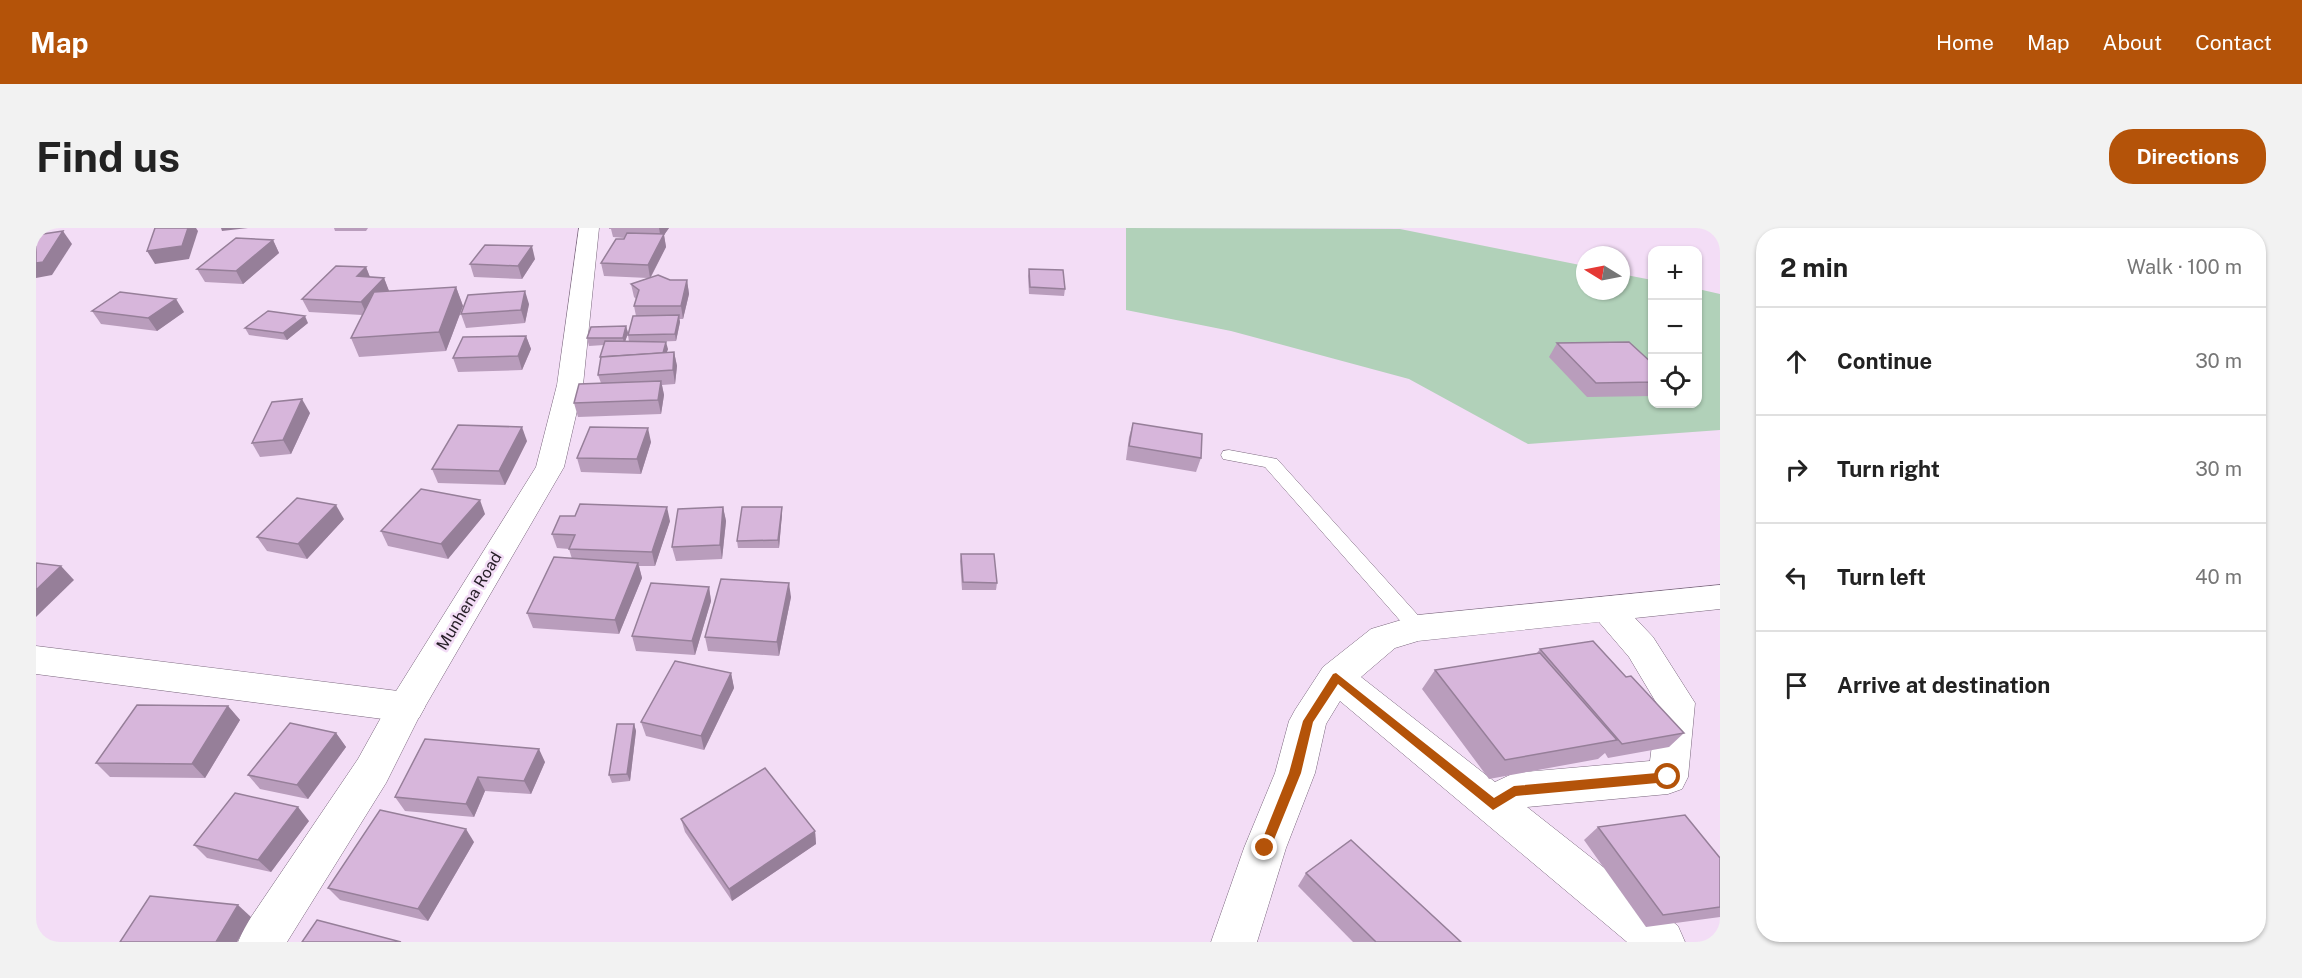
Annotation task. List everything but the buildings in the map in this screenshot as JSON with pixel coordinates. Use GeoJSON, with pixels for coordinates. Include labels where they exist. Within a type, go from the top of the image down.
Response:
{"type":"FeatureCollection","features":[{"type":"Feature","properties":{"kind":"street","name":"Munhena Road"},"geometry":{"type":"LineString","coordinates":[[261,942],[372,771],[406,707],[550,466],[570,385],[589,228]]}},
{"type":"Feature","properties":{"kind":"street"},"geometry":{"type":"LineString","coordinates":[[1234,942],[1265,848],[1295,773],[1308,721],[1336,677],[1383,638],[1418,628],[1720,597]]}},
{"type":"Feature","properties":{"kind":"street"},"geometry":{"type":"LineString","coordinates":[[1493,805],[1514,791],[1668,777],[1676,703],[1641,647],[1606,608]]}},
{"type":"Feature","properties":{"kind":"street"},"geometry":{"type":"LineString","coordinates":[[36,660],[406,707]]}},
{"type":"Feature","properties":{"kind":"street"},"geometry":{"type":"LineString","coordinates":[[1336,677],[1662,942]]}},
{"type":"Feature","properties":{"kind":"lane"},"geometry":{"type":"LineString","coordinates":[[1229,455],[1271,463],[1418,628]]}},
{"type":"Feature","properties":{"kind":"green space"},"geometry":{"type":"Polygon","coordinates":[[[1126,228],[1400,229],[1576,264],[1576,300],[1630,300],[1630,276],[1648,279],[1648,408],[1702,408],[1702,290],[1720,294],[1720,430],[1528,444],[1409,379],[1231,331],[1126,310],[1126,228]]]}},
{"type":"Feature","properties":{"kind":"route"},"geometry":{"type":"LineString","coordinates":[[1265,848],[1295,773],[1308,721],[1336,677],[1493,805],[1514,791],[1668,777]]}}]}
